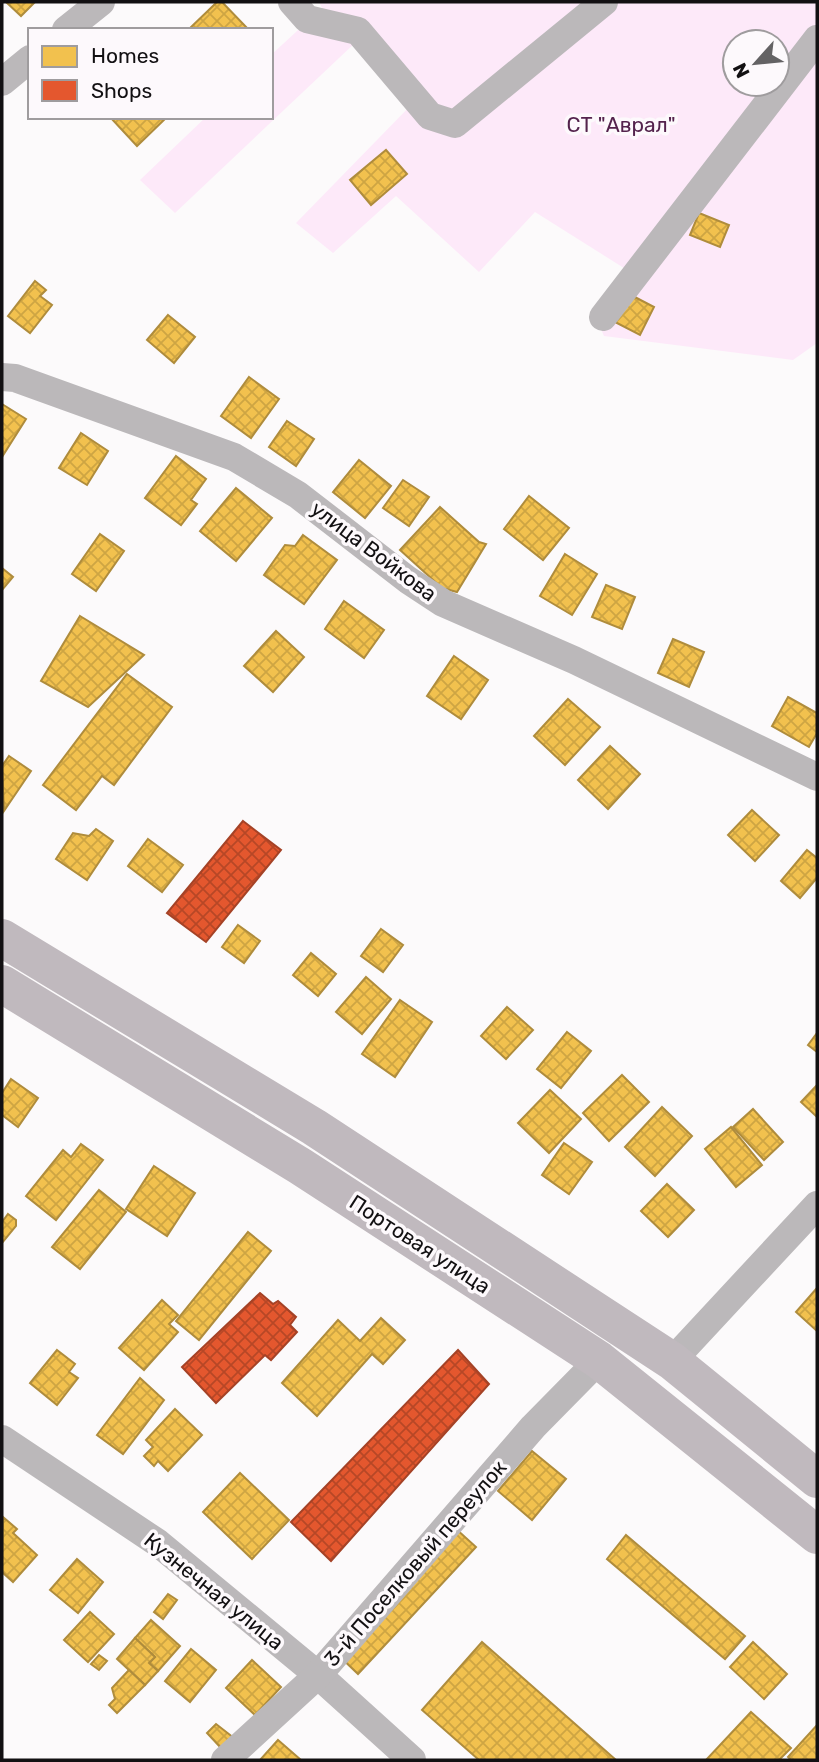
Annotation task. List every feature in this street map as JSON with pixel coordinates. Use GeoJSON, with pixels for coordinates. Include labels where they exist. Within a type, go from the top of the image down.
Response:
{"type":"FeatureCollection","features":[{"type":"Feature","properties":{"kind":"main road","name":"Портовая улица"},"geometry":{"type":"LineString","coordinates":[[2,938],[314,1128],[672,1361],[817,1479]]}},
{"type":"Feature","properties":{"kind":"main road","name":"Портовая улица"},"geometry":{"type":"LineString","coordinates":[[2,984],[300,1166],[599,1360],[817,1535]]}},
{"type":"Feature","properties":{"kind":"street"},"geometry":{"type":"LineString","coordinates":[[68,28],[101,2]]}},
{"type":"Feature","properties":{"kind":"street"},"geometry":{"type":"LineString","coordinates":[[300,10],[358,31],[430,116],[455,124],[604,2]]}},
{"type":"Feature","properties":{"kind":"street"},"geometry":{"type":"LineString","coordinates":[[603,317],[817,39]]}},
{"type":"Feature","properties":{"kind":"street"},"geometry":{"type":"LineString","coordinates":[[2,82],[28,61]]}},
{"type":"Feature","properties":{"kind":"street","name":"улица Войкова"},"geometry":{"type":"LineString","coordinates":[[2,377],[15,377],[234,457],[298,495],[408,580],[443,603],[574,660],[817,777]]}},
{"type":"Feature","properties":{"kind":"street"},"geometry":{"type":"LineString","coordinates":[[672,1361],[817,1205]]}},
{"type":"Feature","properties":{"kind":"street","name":"3-й Поселковый переулок"},"geometry":{"type":"LineString","coordinates":[[225,1760],[318,1675],[533,1427],[599,1360]]}},
{"type":"Feature","properties":{"kind":"street","name":"Кузнечная улица"},"geometry":{"type":"LineString","coordinates":[[2,1439],[158,1543],[318,1675],[412,1760]]}},
{"type":"Feature","properties":{"kind":"green space","name":"СТ \"Аврал\""},"geometry":{"type":"Polygon","coordinates":[[[319,2],[817,2],[817,343],[793,360],[604,336],[600,327],[635,275],[535,212],[479,272],[396,196],[333,253],[296,223],[416,100],[356,42],[175,213],[140,180],[204,119],[273,119],[273,53],[322,8],[319,2]]]}},
{"type":"Feature","properties":{"kind":"building: Homes"},"geometry":{"type":"Polygon","coordinates":[[[6,2],[35,2],[21,16],[6,2]]]}},
{"type":"Feature","properties":{"kind":"building: Homes"},"geometry":{"type":"Polygon","coordinates":[[[217,2],[222,2],[247,28],[190,28],[217,2]]]}},
{"type":"Feature","properties":{"kind":"building: Homes"},"geometry":{"type":"Polygon","coordinates":[[[112,119],[165,119],[137,146],[112,119]]]}},
{"type":"Feature","properties":{"kind":"building: Homes"},"geometry":{"type":"Polygon","coordinates":[[[386,150],[407,174],[371,205],[350,180],[386,150]]]}},
{"type":"Feature","properties":{"kind":"building: Homes"},"geometry":{"type":"Polygon","coordinates":[[[699,213],[729,225],[720,247],[690,235],[699,213]]]}},
{"type":"Feature","properties":{"kind":"building: Homes"},"geometry":{"type":"Polygon","coordinates":[[[35,281],[46,290],[40,296],[52,305],[30,333],[8,316],[35,281]]]}},
{"type":"Feature","properties":{"kind":"building: Homes"},"geometry":{"type":"Polygon","coordinates":[[[629,294],[654,307],[640,335],[615,322],[629,294]]]}},
{"type":"Feature","properties":{"kind":"building: Homes"},"geometry":{"type":"Polygon","coordinates":[[[168,315],[195,337],[174,363],[147,340],[168,315]]]}},
{"type":"Feature","properties":{"kind":"building: Homes"},"geometry":{"type":"Polygon","coordinates":[[[249,377],[279,399],[251,438],[221,416],[249,377]]]}},
{"type":"Feature","properties":{"kind":"building: Homes"},"geometry":{"type":"Polygon","coordinates":[[[2,404],[26,419],[2,457],[2,404]]]}},
{"type":"Feature","properties":{"kind":"building: Homes"},"geometry":{"type":"Polygon","coordinates":[[[287,421],[314,439],[296,466],[269,447],[287,421]]]}},
{"type":"Feature","properties":{"kind":"building: Homes"},"geometry":{"type":"Polygon","coordinates":[[[81,433],[108,451],[87,485],[59,468],[81,433]]]}},
{"type":"Feature","properties":{"kind":"building: Homes"},"geometry":{"type":"Polygon","coordinates":[[[176,456],[206,479],[191,500],[197,504],[181,525],[145,498],[176,456]]]}},
{"type":"Feature","properties":{"kind":"building: Homes"},"geometry":{"type":"Polygon","coordinates":[[[359,460],[391,486],[365,518],[333,492],[359,460]]]}},
{"type":"Feature","properties":{"kind":"building: Homes"},"geometry":{"type":"Polygon","coordinates":[[[403,480],[429,497],[409,526],[383,508],[403,480]]]}},
{"type":"Feature","properties":{"kind":"building: Homes"},"geometry":{"type":"Polygon","coordinates":[[[236,488],[272,518],[236,561],[200,531],[236,488]]]}},
{"type":"Feature","properties":{"kind":"building: Homes"},"geometry":{"type":"Polygon","coordinates":[[[529,496],[569,528],[543,560],[504,529],[529,496]]]}},
{"type":"Feature","properties":{"kind":"building: Homes"},"geometry":{"type":"Polygon","coordinates":[[[440,507],[479,542],[486,544],[457,592],[442,588],[400,550],[440,507]]]}},
{"type":"Feature","properties":{"kind":"building: Homes"},"geometry":{"type":"Polygon","coordinates":[[[100,534],[124,551],[96,591],[72,574],[100,534]]]}},
{"type":"Feature","properties":{"kind":"building: Homes"},"geometry":{"type":"Polygon","coordinates":[[[303,535],[337,560],[304,604],[264,575],[285,545],[295,546],[303,535]]]}},
{"type":"Feature","properties":{"kind":"building: Homes"},"geometry":{"type":"Polygon","coordinates":[[[565,554],[597,574],[572,615],[540,596],[565,554]]]}},
{"type":"Feature","properties":{"kind":"building: Homes"},"geometry":{"type":"Polygon","coordinates":[[[2,568],[13,577],[2,590],[2,568]]]}},
{"type":"Feature","properties":{"kind":"building: Homes"},"geometry":{"type":"Polygon","coordinates":[[[606,585],[635,597],[622,629],[592,617],[606,585]]]}},
{"type":"Feature","properties":{"kind":"building: Homes"},"geometry":{"type":"Polygon","coordinates":[[[344,601],[384,630],[364,658],[325,629],[344,601]]]}},
{"type":"Feature","properties":{"kind":"building: Homes"},"geometry":{"type":"Polygon","coordinates":[[[80,616],[144,655],[88,707],[41,681],[80,616]]]}},
{"type":"Feature","properties":{"kind":"building: Homes"},"geometry":{"type":"Polygon","coordinates":[[[276,631],[304,657],[273,692],[244,666],[276,631]]]}},
{"type":"Feature","properties":{"kind":"building: Homes"},"geometry":{"type":"Polygon","coordinates":[[[673,639],[704,652],[689,687],[658,673],[673,639]]]}},
{"type":"Feature","properties":{"kind":"building: Homes"},"geometry":{"type":"Polygon","coordinates":[[[454,656],[488,680],[461,719],[427,696],[454,656]]]}},
{"type":"Feature","properties":{"kind":"building: Homes"},"geometry":{"type":"Polygon","coordinates":[[[127,674],[172,707],[114,785],[102,776],[76,810],[43,785],[127,674]]]}},
{"type":"Feature","properties":{"kind":"building: Homes"},"geometry":{"type":"Polygon","coordinates":[[[788,697],[817,713],[817,733],[809,747],[772,726],[788,697]]]}},
{"type":"Feature","properties":{"kind":"building: Homes"},"geometry":{"type":"Polygon","coordinates":[[[568,699],[600,727],[565,765],[534,736],[568,699]]]}},
{"type":"Feature","properties":{"kind":"building: Homes"},"geometry":{"type":"Polygon","coordinates":[[[610,746],[640,774],[608,809],[578,780],[610,746]]]}},
{"type":"Feature","properties":{"kind":"building: Homes"},"geometry":{"type":"Polygon","coordinates":[[[9,756],[31,771],[4,811],[2,766],[9,756]]]}},
{"type":"Feature","properties":{"kind":"building: Homes"},"geometry":{"type":"Polygon","coordinates":[[[752,810],[779,835],[755,861],[728,835],[752,810]]]}},
{"type":"Feature","properties":{"kind":"building: Homes"},"geometry":{"type":"Polygon","coordinates":[[[96,829],[113,841],[87,880],[56,859],[73,833],[89,836],[96,829]]]}},
{"type":"Feature","properties":{"kind":"building: Homes"},"geometry":{"type":"Polygon","coordinates":[[[148,839],[183,865],[162,892],[128,866],[148,839]]]}},
{"type":"Feature","properties":{"kind":"building: Homes"},"geometry":{"type":"Polygon","coordinates":[[[807,850],[817,858],[817,878],[800,898],[781,881],[807,850]]]}},
{"type":"Feature","properties":{"kind":"building: Homes"},"geometry":{"type":"Polygon","coordinates":[[[238,925],[260,941],[244,963],[222,947],[238,925]]]}},
{"type":"Feature","properties":{"kind":"building: Homes"},"geometry":{"type":"Polygon","coordinates":[[[381,929],[403,945],[383,972],[361,956],[381,929]]]}},
{"type":"Feature","properties":{"kind":"building: Homes"},"geometry":{"type":"Polygon","coordinates":[[[311,953],[336,974],[318,996],[293,975],[311,953]]]}},
{"type":"Feature","properties":{"kind":"building: Homes"},"geometry":{"type":"Polygon","coordinates":[[[366,977],[391,999],[362,1034],[336,1012],[366,977]]]}},
{"type":"Feature","properties":{"kind":"building: Homes"},"geometry":{"type":"Polygon","coordinates":[[[400,1000],[432,1022],[395,1077],[362,1054],[400,1000]]]}},
{"type":"Feature","properties":{"kind":"building: Homes"},"geometry":{"type":"Polygon","coordinates":[[[507,1007],[533,1030],[506,1059],[481,1036],[507,1007]]]}},
{"type":"Feature","properties":{"kind":"building: Homes"},"geometry":{"type":"Polygon","coordinates":[[[567,1032],[591,1051],[561,1088],[537,1069],[567,1032]]]}},
{"type":"Feature","properties":{"kind":"building: Homes"},"geometry":{"type":"Polygon","coordinates":[[[817,1033],[817,1052],[808,1045],[817,1033]]]}},
{"type":"Feature","properties":{"kind":"building: Homes"},"geometry":{"type":"Polygon","coordinates":[[[622,1075],[649,1102],[609,1141],[583,1113],[622,1075]]]}},
{"type":"Feature","properties":{"kind":"building: Homes"},"geometry":{"type":"Polygon","coordinates":[[[11,1079],[38,1098],[18,1127],[2,1115],[2,1093],[11,1079]]]}},
{"type":"Feature","properties":{"kind":"building: Homes"},"geometry":{"type":"Polygon","coordinates":[[[817,1085],[817,1117],[801,1102],[817,1085]]]}},
{"type":"Feature","properties":{"kind":"building: Homes"},"geometry":{"type":"Polygon","coordinates":[[[550,1090],[581,1119],[549,1153],[518,1123],[550,1090]]]}},
{"type":"Feature","properties":{"kind":"building: Homes"},"geometry":{"type":"Polygon","coordinates":[[[662,1107],[692,1136],[655,1176],[625,1147],[662,1107]]]}},
{"type":"Feature","properties":{"kind":"building: Homes"},"geometry":{"type":"Polygon","coordinates":[[[753,1109],[783,1142],[764,1160],[733,1127],[753,1109]]]}},
{"type":"Feature","properties":{"kind":"building: Homes"},"geometry":{"type":"Polygon","coordinates":[[[731,1127],[762,1165],[736,1187],[705,1149],[731,1127]]]}},
{"type":"Feature","properties":{"kind":"building: Homes"},"geometry":{"type":"Polygon","coordinates":[[[564,1143],[592,1162],[569,1194],[542,1175],[564,1143]]]}},
{"type":"Feature","properties":{"kind":"building: Homes"},"geometry":{"type":"Polygon","coordinates":[[[81,1144],[103,1160],[56,1220],[26,1196],[63,1150],[71,1157],[81,1144]]]}},
{"type":"Feature","properties":{"kind":"building: Homes"},"geometry":{"type":"Polygon","coordinates":[[[154,1166],[195,1193],[167,1236],[126,1209],[154,1166]]]}},
{"type":"Feature","properties":{"kind":"building: Homes"},"geometry":{"type":"Polygon","coordinates":[[[667,1184],[694,1210],[668,1237],[641,1211],[667,1184]]]}},
{"type":"Feature","properties":{"kind":"building: Homes"},"geometry":{"type":"Polygon","coordinates":[[[99,1190],[126,1212],[80,1269],[52,1247],[99,1190]]]}},
{"type":"Feature","properties":{"kind":"building: Homes"},"geometry":{"type":"Polygon","coordinates":[[[8,1214],[16,1220],[16,1226],[2,1243],[2,1222],[8,1214]]]}},
{"type":"Feature","properties":{"kind":"building: Homes"},"geometry":{"type":"Polygon","coordinates":[[[248,1232],[271,1251],[199,1340],[176,1321],[248,1232]]]}},
{"type":"Feature","properties":{"kind":"building: Homes"},"geometry":{"type":"Polygon","coordinates":[[[817,1288],[817,1331],[796,1312],[817,1288]]]}},
{"type":"Feature","properties":{"kind":"building: Homes"},"geometry":{"type":"Polygon","coordinates":[[[162,1300],[178,1315],[169,1324],[178,1332],[144,1370],[119,1348],[162,1300]]]}},
{"type":"Feature","properties":{"kind":"building: Homes"},"geometry":{"type":"Polygon","coordinates":[[[381,1318],[405,1340],[383,1364],[372,1354],[317,1416],[282,1383],[338,1320],[360,1341],[381,1318]]]}},
{"type":"Feature","properties":{"kind":"building: Homes"},"geometry":{"type":"Polygon","coordinates":[[[57,1350],[75,1364],[69,1372],[78,1378],[57,1405],[30,1383],[57,1350]]]}},
{"type":"Feature","properties":{"kind":"building: Homes"},"geometry":{"type":"Polygon","coordinates":[[[140,1378],[164,1400],[123,1454],[97,1435],[140,1378]]]}},
{"type":"Feature","properties":{"kind":"building: Homes"},"geometry":{"type":"Polygon","coordinates":[[[175,1409],[202,1435],[168,1471],[158,1461],[154,1466],[144,1456],[153,1447],[146,1440],[175,1409]]]}},
{"type":"Feature","properties":{"kind":"building: Homes"},"geometry":{"type":"Polygon","coordinates":[[[532,1451],[566,1479],[532,1520],[498,1491],[532,1451]]]}},
{"type":"Feature","properties":{"kind":"building: Homes"},"geometry":{"type":"Polygon","coordinates":[[[240,1473],[289,1520],[252,1559],[203,1512],[240,1473]]]}},
{"type":"Feature","properties":{"kind":"building: Homes"},"geometry":{"type":"Polygon","coordinates":[[[3,1517],[17,1529],[13,1533],[37,1555],[13,1582],[2,1572],[3,1517]]]}},
{"type":"Feature","properties":{"kind":"building: Homes"},"geometry":{"type":"Polygon","coordinates":[[[455,1528],[476,1547],[358,1674],[337,1654],[455,1528]]]}},
{"type":"Feature","properties":{"kind":"building: Homes"},"geometry":{"type":"Polygon","coordinates":[[[626,1535],[745,1636],[725,1659],[607,1559],[626,1535]]]}},
{"type":"Feature","properties":{"kind":"building: Homes"},"geometry":{"type":"Polygon","coordinates":[[[77,1559],[103,1582],[78,1613],[50,1590],[77,1559]]]}},
{"type":"Feature","properties":{"kind":"building: Homes"},"geometry":{"type":"Polygon","coordinates":[[[168,1594],[177,1600],[163,1619],[154,1612],[168,1594]]]}},
{"type":"Feature","properties":{"kind":"building: Homes"},"geometry":{"type":"Polygon","coordinates":[[[90,1612],[114,1634],[88,1662],[64,1640],[90,1612]]]}},
{"type":"Feature","properties":{"kind":"building: Homes"},"geometry":{"type":"Polygon","coordinates":[[[151,1620],[180,1646],[158,1671],[149,1663],[155,1657],[135,1638],[151,1620]]]}},
{"type":"Feature","properties":{"kind":"building: Homes"},"geometry":{"type":"Polygon","coordinates":[[[135,1638],[155,1657],[149,1663],[158,1671],[145,1685],[117,1659],[135,1638]]]}},
{"type":"Feature","properties":{"kind":"building: Homes"},"geometry":{"type":"Polygon","coordinates":[[[482,1642],[616,1760],[479,1760],[422,1710],[482,1642]]]}},
{"type":"Feature","properties":{"kind":"building: Homes"},"geometry":{"type":"Polygon","coordinates":[[[753,1642],[787,1674],[764,1699],[730,1667],[753,1642]]]}},
{"type":"Feature","properties":{"kind":"building: Homes"},"geometry":{"type":"Polygon","coordinates":[[[191,1649],[216,1670],[190,1702],[165,1681],[191,1649]]]}},
{"type":"Feature","properties":{"kind":"building: Homes"},"geometry":{"type":"Polygon","coordinates":[[[99,1655],[107,1661],[99,1670],[91,1664],[99,1655]]]}},
{"type":"Feature","properties":{"kind":"building: Homes"},"geometry":{"type":"Polygon","coordinates":[[[252,1660],[281,1687],[255,1715],[226,1688],[252,1660]]]}},
{"type":"Feature","properties":{"kind":"building: Homes"},"geometry":{"type":"Polygon","coordinates":[[[129,1670],[145,1685],[117,1713],[109,1705],[115,1699],[112,1688],[129,1670]]]}},
{"type":"Feature","properties":{"kind":"building: Homes"},"geometry":{"type":"Polygon","coordinates":[[[751,1712],[791,1748],[779,1760],[706,1760],[751,1712]]]}},
{"type":"Feature","properties":{"kind":"building: Homes"},"geometry":{"type":"Polygon","coordinates":[[[216,1724],[234,1738],[222,1749],[207,1733],[216,1724]]]}},
{"type":"Feature","properties":{"kind":"building: Homes"},"geometry":{"type":"Polygon","coordinates":[[[817,1725],[817,1760],[791,1760],[788,1757],[817,1725]]]}},
{"type":"Feature","properties":{"kind":"building: Homes"},"geometry":{"type":"Polygon","coordinates":[[[278,1740],[301,1760],[260,1760],[278,1740]]]}},
{"type":"Feature","properties":{"kind":"building: Shops"},"geometry":{"type":"Polygon","coordinates":[[[243,821],[281,850],[206,942],[167,913],[243,821]]]}},
{"type":"Feature","properties":{"kind":"building: Shops"},"geometry":{"type":"Polygon","coordinates":[[[260,1293],[273,1304],[278,1301],[296,1317],[290,1325],[297,1332],[271,1360],[265,1355],[216,1403],[182,1367],[260,1293]]]}},
{"type":"Feature","properties":{"kind":"building: Shops"},"geometry":{"type":"Polygon","coordinates":[[[458,1350],[489,1384],[331,1561],[291,1522],[458,1350]]]}}]}
